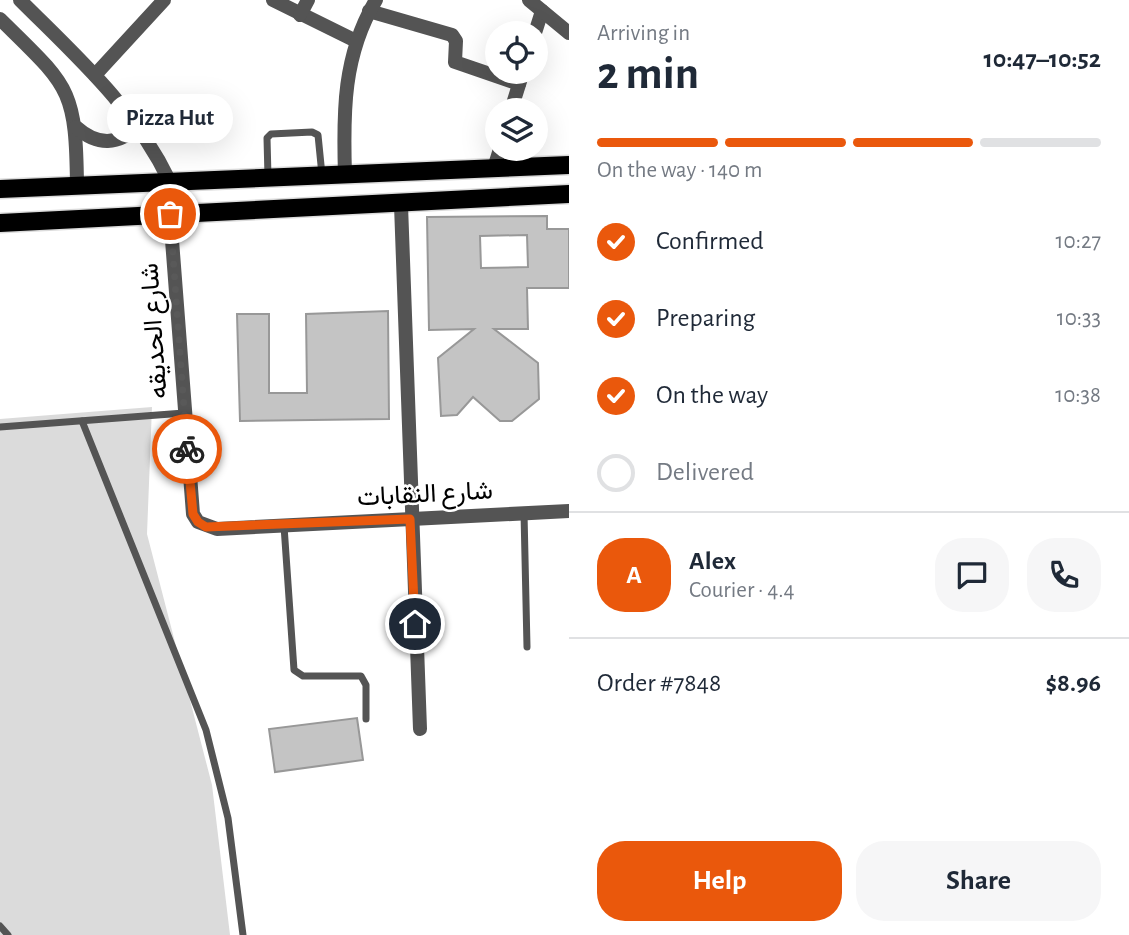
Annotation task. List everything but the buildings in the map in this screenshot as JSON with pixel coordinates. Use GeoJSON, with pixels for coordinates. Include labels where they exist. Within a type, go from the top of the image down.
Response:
{"type":"FeatureCollection","features":[{"type":"Feature","properties":{"kind":"main road"},"geometry":{"type":"LineString","coordinates":[[0,189],[569,165]]}},
{"type":"Feature","properties":{"kind":"main road"},"geometry":{"type":"LineString","coordinates":[[0,223],[401,205],[569,194]]}},
{"type":"Feature","properties":{"kind":"street"},"geometry":{"type":"LineString","coordinates":[[20,0],[95,75],[139,125],[170,182]]}},
{"type":"Feature","properties":{"kind":"street"},"geometry":{"type":"LineString","coordinates":[[95,75],[164,0]]}},
{"type":"Feature","properties":{"kind":"street"},"geometry":{"type":"LineString","coordinates":[[273,0],[356,41]]}},
{"type":"Feature","properties":{"kind":"street"},"geometry":{"type":"LineString","coordinates":[[300,15],[308,0]]}},
{"type":"Feature","properties":{"kind":"street"},"geometry":{"type":"LineString","coordinates":[[529,0],[568,31]]}},
{"type":"Feature","properties":{"kind":"street"},"geometry":{"type":"LineString","coordinates":[[345,174],[345,92],[356,41],[373,6],[449,34],[456,41],[452,57],[455,62],[485,69]]}},
{"type":"Feature","properties":{"kind":"street"},"geometry":{"type":"LineString","coordinates":[[539,21],[542,11]]}},
{"type":"Feature","properties":{"kind":"street"},"geometry":{"type":"LineString","coordinates":[[0,19],[61,82],[69,96],[76,127],[77,186]]}},
{"type":"Feature","properties":{"kind":"street"},"geometry":{"type":"LineString","coordinates":[[76,127],[94,139],[115,141],[129,136],[139,125]]}},
{"type":"Feature","properties":{"kind":"street"},"geometry":{"type":"LineString","coordinates":[[494,168],[496,161]]}},
{"type":"Feature","properties":{"kind":"street"},"geometry":{"type":"LineString","coordinates":[[401,205],[410,519],[420,729]]}},
{"type":"Feature","properties":{"kind":"street","name":"شارع الحديقه"},"geometry":{"type":"LineString","coordinates":[[170,214],[193,514],[198,522],[217,528],[284,525]]}},
{"type":"Feature","properties":{"kind":"street","name":"شارع النقابات"},"geometry":{"type":"LineString","coordinates":[[284,525],[569,511]]}},
{"type":"Feature","properties":{"kind":"lane"},"geometry":{"type":"LineString","coordinates":[[268,177],[268,135],[312,132],[319,138],[322,176]]}},
{"type":"Feature","properties":{"kind":"lane"},"geometry":{"type":"LineString","coordinates":[[0,427],[184,414]]}},
{"type":"Feature","properties":{"kind":"lane"},"geometry":{"type":"LineString","coordinates":[[82,421],[206,730],[228,818],[243,935]]}},
{"type":"Feature","properties":{"kind":"lane"},"geometry":{"type":"LineString","coordinates":[[524,513],[527,647]]}},
{"type":"Feature","properties":{"kind":"lane"},"geometry":{"type":"LineString","coordinates":[[284,525],[294,670],[303,676],[361,676],[366,685],[366,719]]}},
{"type":"Feature","properties":{"kind":"lane"},"geometry":{"type":"LineString","coordinates":[[0,926],[8,935]]}},
{"type":"Feature","properties":{"kind":"shaded area"},"geometry":{"type":"Polygon","coordinates":[[[152,407],[147,534],[212,785],[230,935],[0,935],[0,419],[152,407]]]}},
{"type":"Feature","properties":{"kind":"way so far"},"geometry":{"type":"LineString","coordinates":[[170,214],[187,449]]}},
{"type":"Feature","properties":{"kind":"place","name":"Pizza Hut"},"geometry":{"type":"Point","coordinates":[170,214]}},
{"type":"Feature","properties":{"kind":"route"},"geometry":{"type":"LineString","coordinates":[[187,449],[193,514],[198,522],[206,527],[410,519],[415,624]]}}]}
